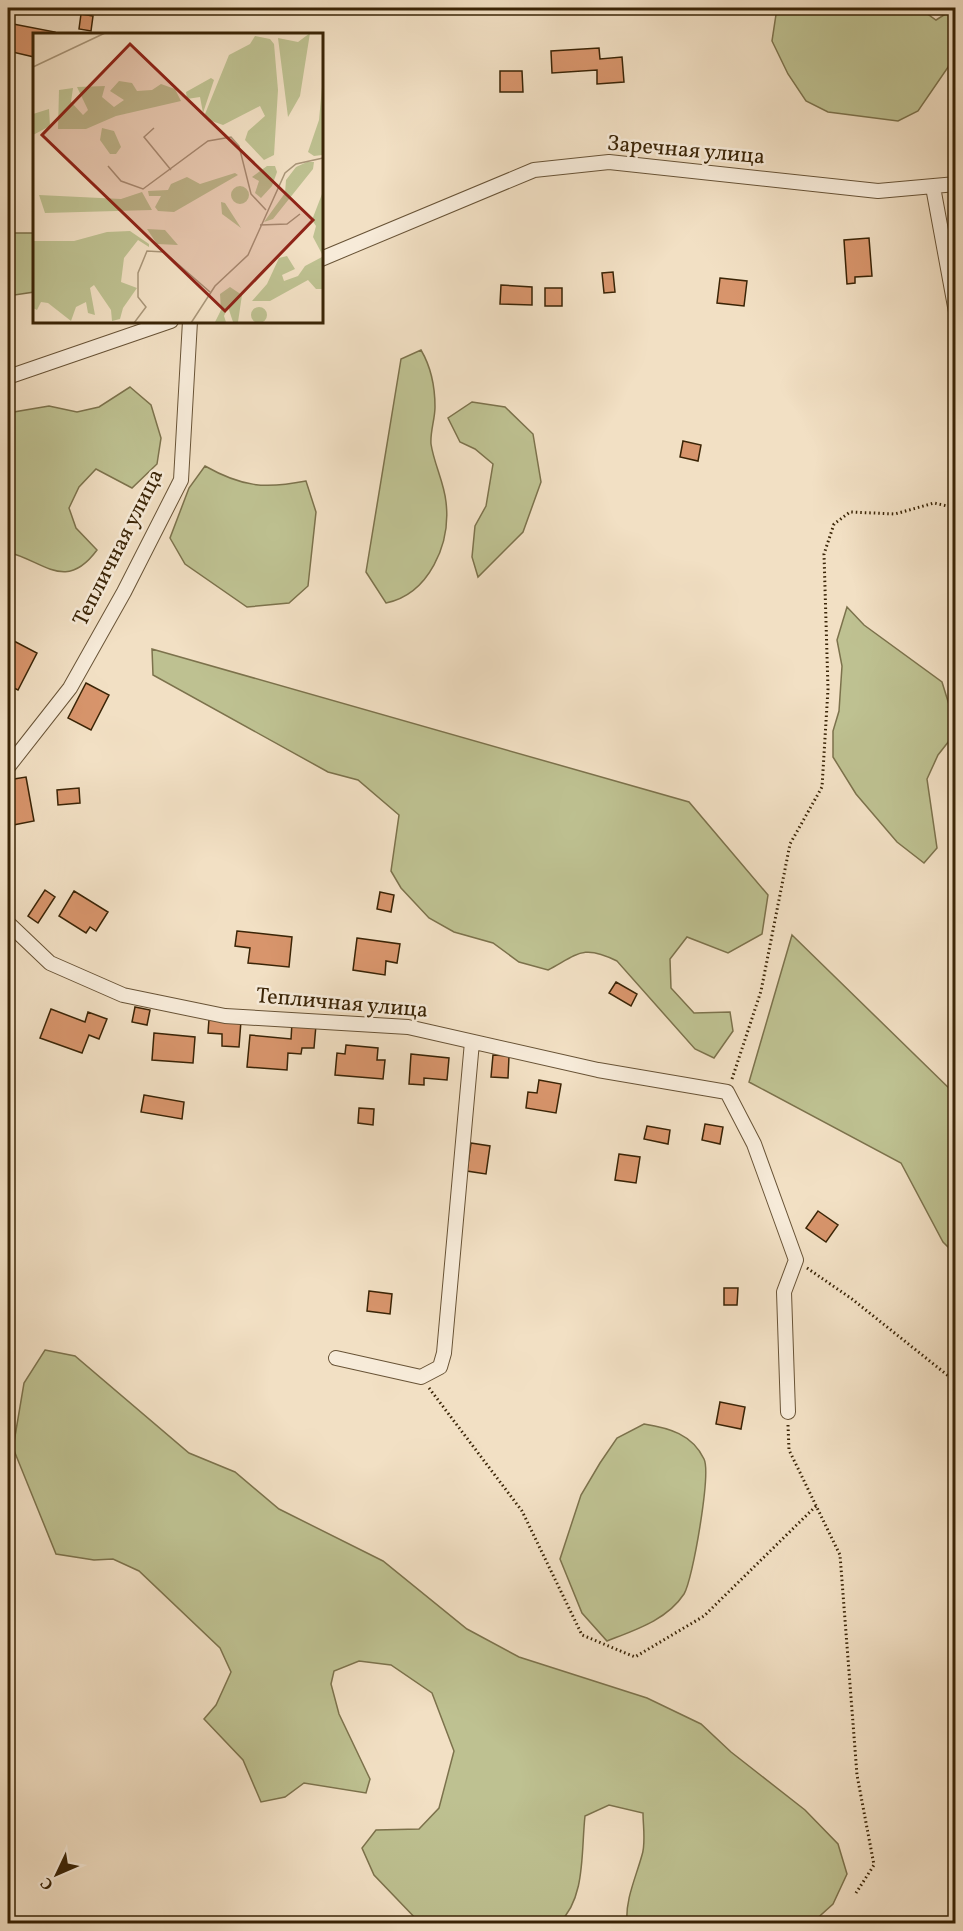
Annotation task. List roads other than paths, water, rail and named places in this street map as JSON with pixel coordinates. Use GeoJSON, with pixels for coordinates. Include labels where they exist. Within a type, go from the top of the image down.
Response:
{"type":"FeatureCollection","features":[{"type":"Feature","properties":{"kind":"street","name":"Заречная улица"},"geometry":{"type":"LineString","coordinates":[[322,259],[534,170],[609,162],[878,192],[956,184]]}},
{"type":"Feature","properties":{"kind":"street"},"geometry":{"type":"LineString","coordinates":[[933,187],[956,312]]}},
{"type":"Feature","properties":{"kind":"street"},"geometry":{"type":"LineString","coordinates":[[8,377],[168,322]]}},
{"type":"Feature","properties":{"kind":"street","name":"Тепличная улица"},"geometry":{"type":"LineString","coordinates":[[8,767],[70,688],[124,592],[181,480],[190,322]]}},
{"type":"Feature","properties":{"kind":"street","name":"Тепличная улица"},"geometry":{"type":"LineString","coordinates":[[8,923],[50,963],[123,995],[225,1016],[408,1027],[598,1070],[728,1092],[754,1144],[796,1260],[784,1292],[788,1412]]}},
{"type":"Feature","properties":{"kind":"street"},"geometry":{"type":"LineString","coordinates":[[336,1358],[421,1377],[440,1367],[444,1353],[472,1042]]}}]}
